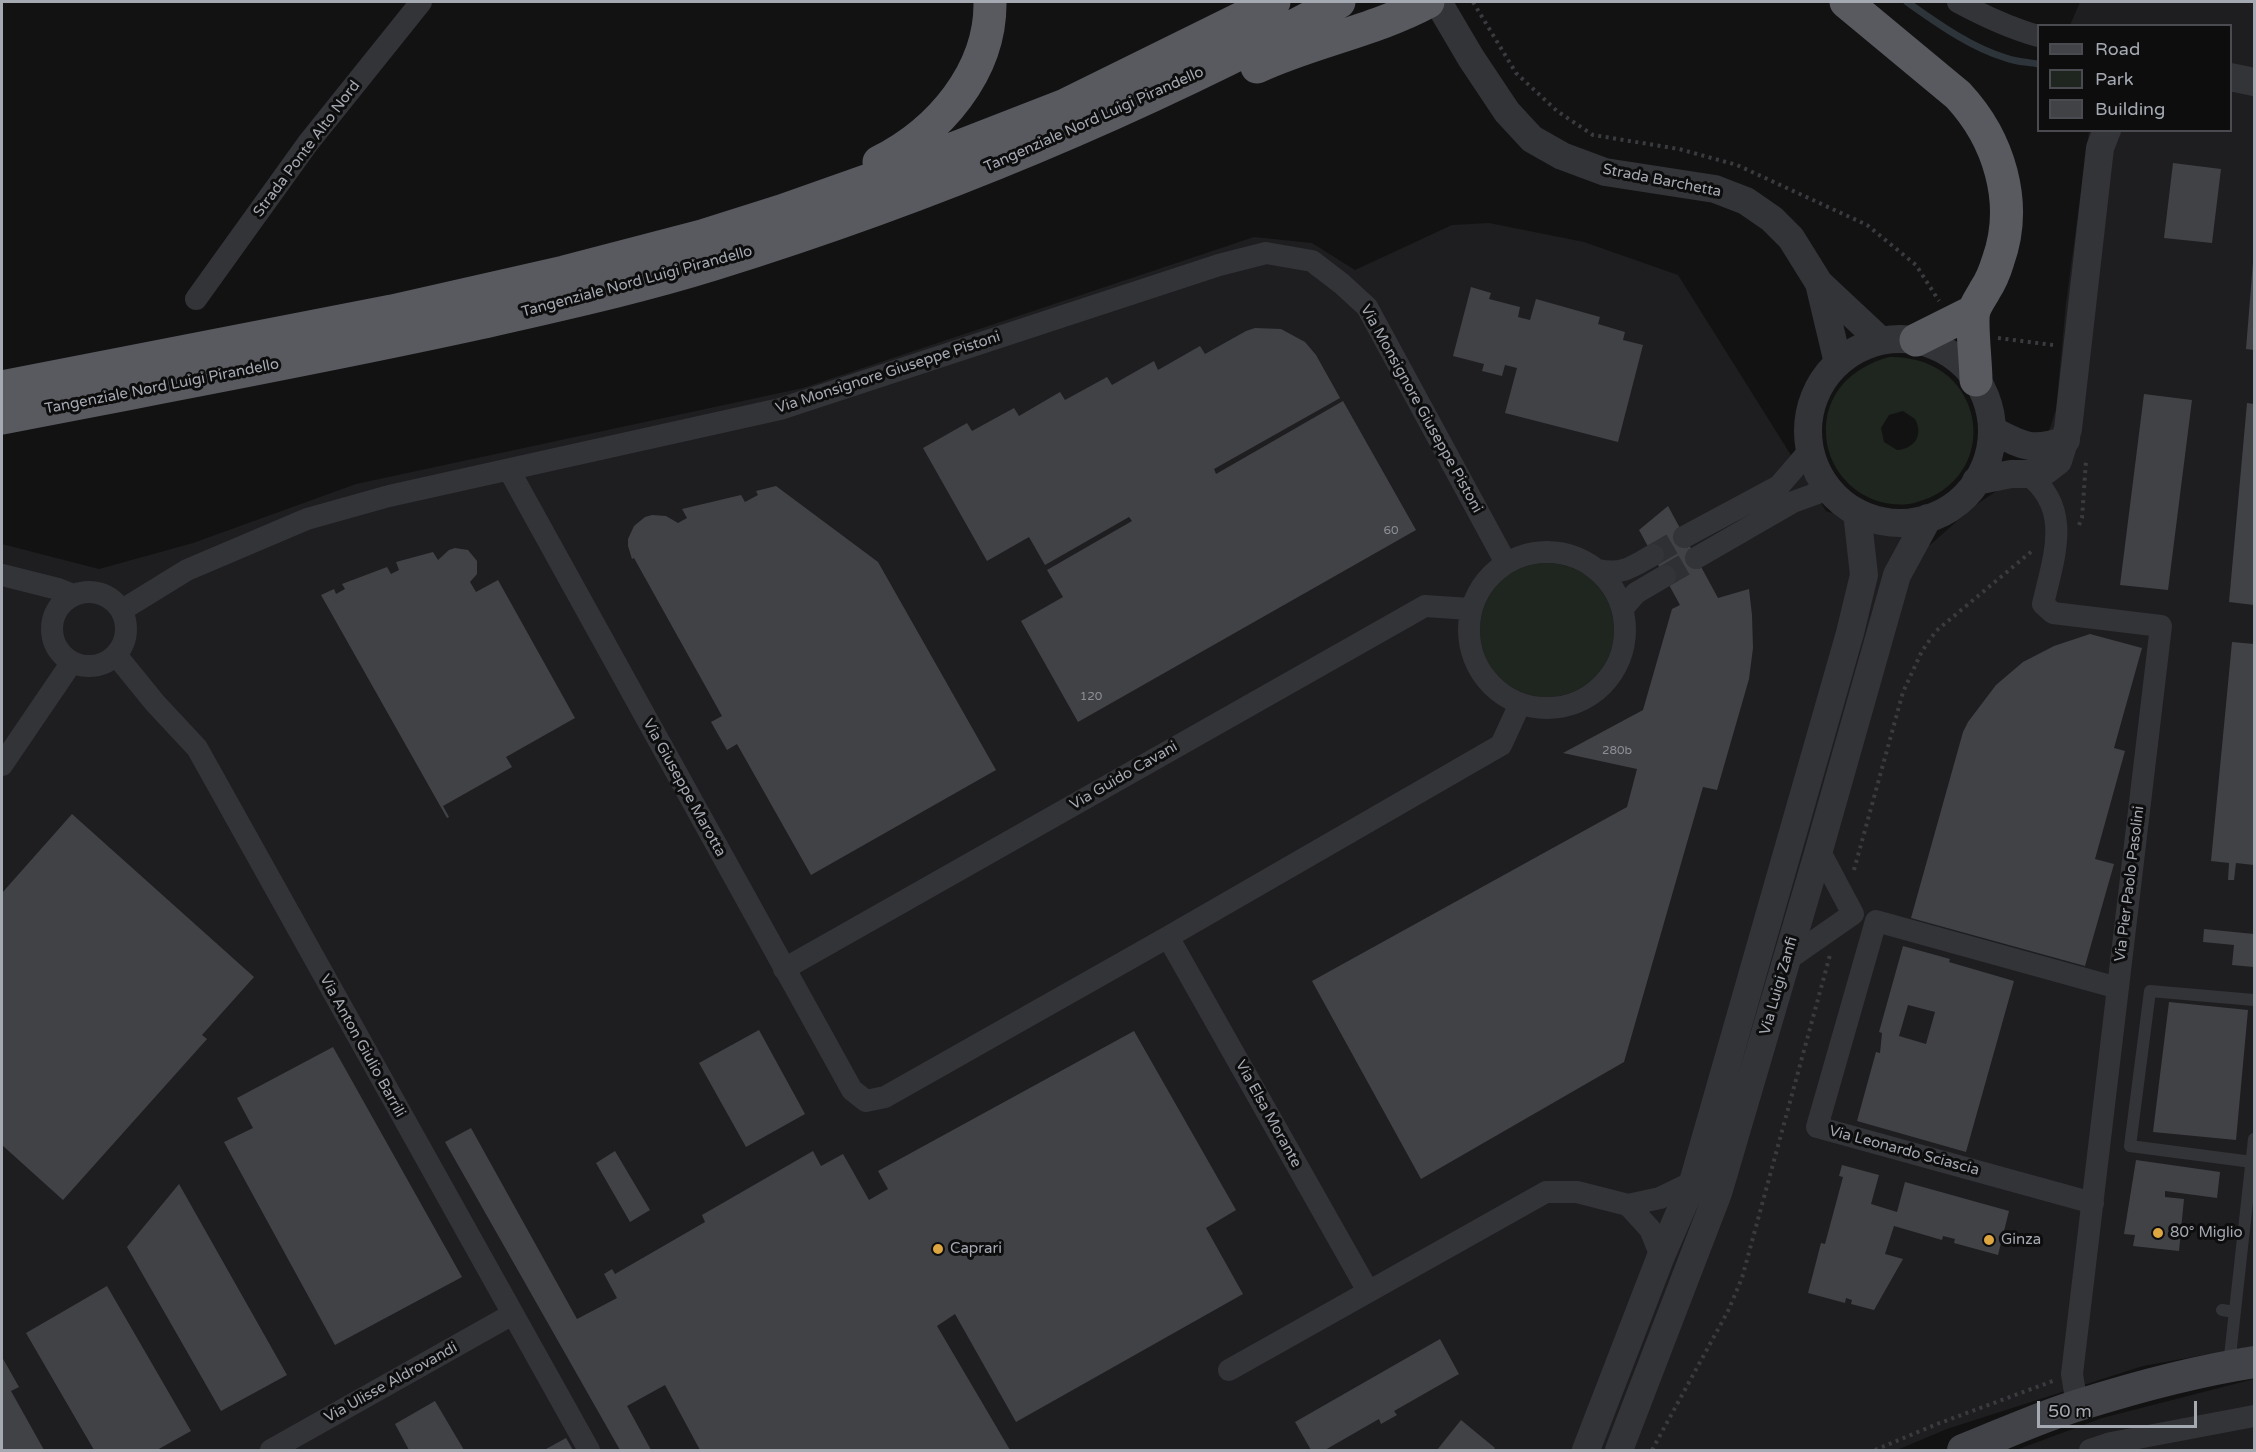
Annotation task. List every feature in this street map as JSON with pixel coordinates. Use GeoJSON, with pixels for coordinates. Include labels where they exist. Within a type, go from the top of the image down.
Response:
{"type":"FeatureCollection","features":[{"type":"Feature","properties":{"kind":"highway"},"geometry":{"type":"LineString","coordinates":[[781,211],[885,159],[925,132],[946,113],[972,72],[986,34],[990,2]]}},
{"type":"Feature","properties":{"kind":"highway","name":"Tangenziale Nord Luigi Pirandello"},"geometry":{"type":"LineString","coordinates":[[2,387],[427,303],[632,255],[781,211],[914,164],[1063,106],[1274,2]]}},
{"type":"Feature","properties":{"kind":"highway","name":"Tangenziale Nord Luigi Pirandello"},"geometry":{"type":"LineString","coordinates":[[2,418],[397,341],[572,302],[712,265],[901,201],[1116,114],[1339,2]]}},
{"type":"Feature","properties":{"kind":"highway"},"geometry":{"type":"LineString","coordinates":[[1116,114],[1234,78],[1295,51],[1397,17],[1428,2]]}},
{"type":"Feature","properties":{"kind":"highway"},"geometry":{"type":"LineString","coordinates":[[1846,2],[1958,95],[1971,109],[1991,141],[2004,184],[2007,220],[1999,260],[1974,311],[1976,380]]}},
{"type":"Feature","properties":{"kind":"highway"},"geometry":{"type":"LineString","coordinates":[[1916,340],[1974,311]]}},
{"type":"Feature","properties":{"kind":"main road"},"geometry":{"type":"LineString","coordinates":[[1963,1450],[2078,1405],[2242,1364]]}},
{"type":"Feature","properties":{"kind":"street","name":"Strada Ponte Alto Nord"},"geometry":{"type":"LineString","coordinates":[[196,299],[308,143],[421,2]]}},
{"type":"Feature","properties":{"kind":"street","name":"Strada Barchetta"},"geometry":{"type":"LineString","coordinates":[[1438,2],[1471,58],[1507,112],[1532,139],[1562,156],[1605,172],[1715,189],[1746,201],[1772,219],[1791,238],[1819,283],[1881,341]]}},
{"type":"Feature","properties":{"kind":"street"},"geometry":{"type":"LineString","coordinates":[[1958,2],[2015,30],[2037,36]]}},
{"type":"Feature","properties":{"kind":"street"},"geometry":{"type":"LineString","coordinates":[[2232,77],[2254,82]]}},
{"type":"Feature","properties":{"kind":"street"},"geometry":{"type":"LineString","coordinates":[[1976,481],[2010,474],[2045,471],[2076,448],[2100,148],[2106,132]]}},
{"type":"Feature","properties":{"kind":"street","name":"Via Monsignore Giuseppe Pistoni"},"geometry":{"type":"LineString","coordinates":[[122,610],[187,570],[308,519],[389,496],[780,409],[1207,269],[1266,253],[1312,261],[1367,307],[1506,564]]}},
{"type":"Feature","properties":{"kind":"street","name":"Strada Barchetta"},"geometry":{"type":"LineString","coordinates":[[1819,283],[1838,363]]}},
{"type":"Feature","properties":{"kind":"street"},"geometry":{"type":"LineString","coordinates":[[1916,340],[1950,354],[1963,364],[1976,380],[1986,398],[1992,430],[1989,454],[1976,481],[1959,501],[1945,510],[1928,518],[1896,522],[1875,519],[1857,512],[1841,501],[1818,473],[1810,450],[1808,423],[1812,402],[1823,380],[1838,363],[1857,349],[1881,341],[1916,340]]}},
{"type":"Feature","properties":{"kind":"street"},"geometry":{"type":"LineString","coordinates":[[1992,430],[2019,444],[2044,448],[2076,448]]}},
{"type":"Feature","properties":{"kind":"street"},"geometry":{"type":"LineString","coordinates":[[1684,537],[1779,486],[1810,450]]}},
{"type":"Feature","properties":{"kind":"street","name":"Via Giuseppe Marotta"},"geometry":{"type":"LineString","coordinates":[[509,470],[852,1090],[866,1101],[885,1097],[1168,937]]}},
{"type":"Feature","properties":{"kind":"street","name":"Via Pier Paolo Pasolini"},"geometry":{"type":"LineString","coordinates":[[2027,474],[2041,484],[2056,513],[2054,559],[2043,604],[2053,614],[2161,626],[2072,1374],[2078,1405]]}},
{"type":"Feature","properties":{"kind":"street"},"geometry":{"type":"LineString","coordinates":[[1696,558],[1793,502],[1829,489]]}},
{"type":"Feature","properties":{"kind":"street","name":"Via Luigi Zanfi"},"geometry":{"type":"LineString","coordinates":[[1587,1450],[1661,1256],[1693,1182],[1850,633],[1864,574],[1857,512]]}},
{"type":"Feature","properties":{"kind":"street","name":"Via Luigi Zanfi"},"geometry":{"type":"LineString","coordinates":[[1619,1450],[1718,1193],[1897,574],[1928,518]]}},
{"type":"Feature","properties":{"kind":"street"},"geometry":{"type":"LineString","coordinates":[[1551,552],[1566,554],[1598,570],[1616,592],[1623,608],[1625,623],[1624,648],[1611,676],[1593,694],[1578,703],[1559,708],[1537,708],[1520,704],[1497,691],[1481,673],[1473,656],[1469,637],[1470,609],[1485,582],[1506,564],[1521,556],[1551,552]]}},
{"type":"Feature","properties":{"kind":"street"},"geometry":{"type":"LineString","coordinates":[[1598,570],[1614,573],[1627,570],[1653,555]]}},
{"type":"Feature","properties":{"kind":"street"},"geometry":{"type":"LineString","coordinates":[[2,575],[73,595]]}},
{"type":"Feature","properties":{"kind":"street"},"geometry":{"type":"LineString","coordinates":[[1623,608],[1636,593],[1665,576]]}},
{"type":"Feature","properties":{"kind":"street"},"geometry":{"type":"LineString","coordinates":[[95,592],[105,595],[122,610],[127,634],[116,655],[106,662],[95,666],[83,666],[62,655],[56,646],[52,634],[52,622],[63,602],[73,595],[95,592]]}},
{"type":"Feature","properties":{"kind":"street","name":"Via Guido Cavani"},"geometry":{"type":"LineString","coordinates":[[784,969],[1425,606],[1470,609]]}},
{"type":"Feature","properties":{"kind":"street","name":"Via Anton Giulio Barrili"},"geometry":{"type":"LineString","coordinates":[[116,655],[155,703],[197,748],[589,1450]]}},
{"type":"Feature","properties":{"kind":"street"},"geometry":{"type":"LineString","coordinates":[[2,765],[72,662]]}},
{"type":"Feature","properties":{"kind":"street"},"geometry":{"type":"LineString","coordinates":[[1168,937],[1501,745],[1520,704]]}},
{"type":"Feature","properties":{"kind":"street"},"geometry":{"type":"LineString","coordinates":[[1819,850],[1846,913]]}},
{"type":"Feature","properties":{"kind":"street"},"geometry":{"type":"LineString","coordinates":[[1846,913],[2118,988]]}},
{"type":"Feature","properties":{"kind":"street"},"geometry":{"type":"LineString","coordinates":[[1787,960],[1846,913]]}},
{"type":"Feature","properties":{"kind":"street","name":"Via Leonardo Sciascia"},"geometry":{"type":"LineString","coordinates":[[1876,921],[1817,1127],[2093,1203]]}},
{"type":"Feature","properties":{"kind":"street","name":"Via Elsa Morante"},"geometry":{"type":"LineString","coordinates":[[1168,937],[1368,1291]]}},
{"type":"Feature","properties":{"kind":"street"},"geometry":{"type":"LineString","coordinates":[[1229,1370],[1546,1192],[1577,1192],[1628,1205],[1660,1198],[1693,1182]]}},
{"type":"Feature","properties":{"kind":"street"},"geometry":{"type":"LineString","coordinates":[[1628,1205],[1650,1229],[1661,1256]]}},
{"type":"Feature","properties":{"kind":"street","name":"Via Ulisse Aldrovandi"},"geometry":{"type":"LineString","coordinates":[[271,1450],[512,1315]]}},
{"type":"Feature","properties":{"kind":"street"},"geometry":{"type":"LineString","coordinates":[[2104,1448],[2254,1416]]}},
{"type":"Feature","properties":{"kind":"lane"},"geometry":{"type":"LineString","coordinates":[[2252,1162],[2130,1146],[2150,991],[2254,1000]]}},
{"type":"Feature","properties":{"kind":"lane"},"geometry":{"type":"LineString","coordinates":[[2242,1364],[2235,1312],[2254,1139]]}},
{"type":"Feature","properties":{"kind":"lane"},"geometry":{"type":"LineString","coordinates":[[2222,1310],[2235,1312]]}},
{"type":"Feature","properties":{"kind":"path"},"geometry":{"type":"LineString","coordinates":[[1473,2],[1504,55]]}},
{"type":"Feature","properties":{"kind":"path"},"geometry":{"type":"LineString","coordinates":[[1652,1450],[1728,1311],[1742,1278],[1846,913],[1903,692],[1922,651],[1936,631],[2056,532],[2078,527],[2082,518],[2076,448]]}},
{"type":"Feature","properties":{"kind":"path"},"geometry":{"type":"LineString","coordinates":[[1875,1450],[1937,1424],[2072,1374]]}},
{"type":"Feature","properties":{"kind":"shaded area"},"geometry":{"type":"Polygon","coordinates":[[[2080,2],[2254,2],[2254,1346],[2143,1366],[1947,1429],[1897,1450],[2,1450],[2,544],[99,569],[193,543],[356,484],[803,388],[1254,237],[1312,243],[1355,270],[1452,225],[1489,223],[1584,242],[1678,275],[1826,511],[1930,545],[1974,506],[2007,484],[2026,486],[2050,428],[2056,409],[2066,303],[2089,132],[2232,132],[2232,24],[2070,24],[2080,2]]]}},
{"type":"Feature","properties":{"kind":"shaded area"},"geometry":{"type":"Polygon","coordinates":[[[2254,1379],[2254,1450],[2016,1450],[2102,1418],[2254,1379]]]}},
{"type":"Feature","properties":{"kind":"green space"},"geometry":{"type":"Polygon","coordinates":[[[1889,357],[1922,362],[1947,376],[1964,396],[1973,421],[1972,446],[1962,470],[1943,490],[1914,503],[1901,505],[1887,503],[1862,494],[1842,476],[1829,452],[1826,434],[1827,420],[1835,395],[1852,375],[1889,357]],[[1903,411],[1889,415],[1881,428],[1884,442],[1897,450],[1913,444],[1918,436],[1918,425],[1915,419],[1903,411]]]}},
{"type":"Feature","properties":{"kind":"green space"},"geometry":{"type":"Polygon","coordinates":[[[1547,563],[1573,568],[1594,583],[1609,604],[1614,630],[1609,656],[1594,677],[1573,692],[1547,697],[1521,692],[1500,677],[1485,656],[1480,630],[1485,604],[1500,583],[1521,568],[1547,563]]]}},
{"type":"Feature","properties":{"kind":"building"},"geometry":{"type":"Polygon","coordinates":[[[2173,163],[2221,169],[2212,243],[2164,238],[2173,163]]]}},
{"type":"Feature","properties":{"kind":"building"},"geometry":{"type":"Polygon","coordinates":[[[2254,262],[2254,350],[2246,349],[2254,262]]]}},
{"type":"Feature","properties":{"kind":"building"},"geometry":{"type":"Polygon","coordinates":[[[1471,287],[1491,293],[1489,299],[1520,307],[1518,317],[1530,320],[1536,299],[1600,317],[1598,324],[1625,332],[1623,340],[1643,345],[1618,442],[1505,413],[1517,368],[1505,365],[1502,376],[1482,371],[1484,364],[1453,356],[1471,287]]]}},
{"type":"Feature","properties":{"kind":"building"},"geometry":{"type":"Polygon","coordinates":[[[1255,328],[1281,329],[1305,342],[1316,355],[1340,398],[1214,469],[1216,474],[1343,401],[1416,530],[1078,722],[1021,621],[1063,597],[1047,570],[1132,521],[1129,517],[1045,565],[1029,537],[987,561],[923,448],[967,423],[972,431],[1014,408],[1019,416],[1060,392],[1065,400],[1107,377],[1112,385],[1154,361],[1158,370],[1200,346],[1205,354],[1255,328]]]}},
{"type":"Feature","properties":{"kind":"building"},"geometry":{"type":"Polygon","coordinates":[[[2144,394],[2192,400],[2168,590],[2120,585],[2144,394]]]}},
{"type":"Feature","properties":{"kind":"building"},"geometry":{"type":"Polygon","coordinates":[[[2247,403],[2254,404],[2254,605],[2229,602],[2247,403]]]}},
{"type":"Feature","properties":{"kind":"building"},"geometry":{"type":"Polygon","coordinates":[[[776,486],[878,562],[996,770],[811,875],[737,744],[727,750],[711,722],[722,716],[634,558],[632,559],[628,546],[628,539],[634,526],[645,517],[666,516],[678,523],[687,518],[682,509],[741,495],[745,502],[758,495],[756,491],[776,486]]]}},
{"type":"Feature","properties":{"kind":"building"},"geometry":{"type":"Polygon","coordinates":[[[1668,506],[1718,598],[1749,589],[1753,648],[1749,679],[1717,790],[1703,787],[1624,1062],[1421,1179],[1312,981],[1627,807],[1637,769],[1563,753],[1643,710],[1672,609],[1680,605],[1639,530],[1668,506]]]}},
{"type":"Feature","properties":{"kind":"building"},"geometry":{"type":"Polygon","coordinates":[[[455,548],[468,550],[477,561],[477,574],[470,582],[476,592],[498,580],[575,718],[506,757],[512,767],[443,806],[449,817],[447,818],[321,595],[334,589],[336,594],[345,589],[342,584],[387,567],[391,574],[399,570],[396,562],[433,552],[438,560],[449,550],[455,548]]]}},
{"type":"Feature","properties":{"kind":"building"},"geometry":{"type":"Polygon","coordinates":[[[2090,634],[2142,648],[2114,748],[2125,751],[2095,859],[2114,864],[2085,966],[1911,918],[1963,732],[1968,722],[1996,685],[2023,662],[2054,646],[2090,634]]]}},
{"type":"Feature","properties":{"kind":"building"},"geometry":{"type":"Polygon","coordinates":[[[2232,642],[2254,644],[2254,865],[2236,863],[2234,880],[2228,880],[2229,863],[2211,861],[2232,642]]]}},
{"type":"Feature","properties":{"kind":"building"},"geometry":{"type":"Polygon","coordinates":[[[72,814],[254,977],[202,1035],[207,1039],[63,1200],[2,1145],[2,893],[72,814]]]}},
{"type":"Feature","properties":{"kind":"building"},"geometry":{"type":"Polygon","coordinates":[[[2204,929],[2254,934],[2254,967],[2232,965],[2234,945],[2203,942],[2204,929]]]}},
{"type":"Feature","properties":{"kind":"building"},"geometry":{"type":"Polygon","coordinates":[[[1903,946],[2014,981],[1966,1152],[1857,1121],[1876,1052],[1880,1053],[1882,1033],[1879,1032],[1903,946]],[[1908,1005],[1899,1036],[1926,1044],[1935,1012],[1908,1005]]]}},
{"type":"Feature","properties":{"kind":"building"},"geometry":{"type":"Polygon","coordinates":[[[2169,1002],[2248,1010],[2236,1140],[2153,1132],[2169,1002]]]}},
{"type":"Feature","properties":{"kind":"building"},"geometry":{"type":"Polygon","coordinates":[[[759,1030],[805,1114],[746,1147],[699,1063],[759,1030]]]}},
{"type":"Feature","properties":{"kind":"building","name":"Caprari"},"geometry":{"type":"Polygon","coordinates":[[[1134,1031],[1236,1210],[1206,1228],[1243,1294],[1016,1422],[955,1314],[937,1326],[1010,1450],[700,1450],[665,1385],[627,1406],[651,1450],[620,1450],[445,1142],[471,1128],[577,1319],[617,1298],[604,1274],[612,1269],[615,1274],[705,1222],[702,1215],[813,1151],[821,1166],[843,1154],[869,1200],[888,1189],[878,1171],[1134,1031]]]}},
{"type":"Feature","properties":{"kind":"building"},"geometry":{"type":"Polygon","coordinates":[[[333,1047],[462,1277],[335,1345],[224,1142],[253,1128],[237,1098],[333,1047]]]}},
{"type":"Feature","properties":{"kind":"building"},"geometry":{"type":"Polygon","coordinates":[[[615,1151],[650,1210],[630,1222],[596,1163],[615,1151]]]}},
{"type":"Feature","properties":{"kind":"building"},"geometry":{"type":"Polygon","coordinates":[[[2136,1160],[2220,1172],[2217,1198],[2165,1191],[2165,1197],[2184,1199],[2179,1251],[2133,1246],[2135,1235],[2124,1234],[2136,1160]]]}},
{"type":"Feature","properties":{"kind":"building"},"geometry":{"type":"Polygon","coordinates":[[[1842,1165],[1879,1175],[1871,1204],[1897,1212],[1905,1182],[2009,1211],[1998,1255],[1954,1243],[1955,1239],[1943,1236],[1942,1240],[1894,1226],[1885,1254],[1903,1259],[1874,1310],[1851,1304],[1852,1300],[1846,1298],[1845,1303],[1808,1293],[1821,1243],[1825,1244],[1843,1177],[1839,1176],[1842,1165]]]}},
{"type":"Feature","properties":{"kind":"building"},"geometry":{"type":"Polygon","coordinates":[[[179,1184],[287,1375],[221,1411],[127,1247],[179,1184]]]}},
{"type":"Feature","properties":{"kind":"building"},"geometry":{"type":"Polygon","coordinates":[[[107,1286],[191,1431],[157,1450],[94,1450],[26,1333],[107,1286]]]}},
{"type":"Feature","properties":{"kind":"building"},"geometry":{"type":"Polygon","coordinates":[[[1440,1339],[1459,1374],[1394,1411],[1397,1415],[1381,1424],[1379,1419],[1325,1450],[1311,1450],[1295,1422],[1440,1339]]]}},
{"type":"Feature","properties":{"kind":"building"},"geometry":{"type":"Polygon","coordinates":[[[2,1357],[19,1387],[11,1391],[44,1450],[2,1450],[2,1357]]]}},
{"type":"Feature","properties":{"kind":"building"},"geometry":{"type":"Polygon","coordinates":[[[435,1401],[464,1450],[409,1450],[395,1424],[435,1401]]]}},
{"type":"Feature","properties":{"kind":"building"},"geometry":{"type":"Polygon","coordinates":[[[1461,1420],[1495,1448],[1493,1450],[1437,1450],[1461,1420]]]}},
{"type":"Feature","properties":{"kind":"building"},"geometry":{"type":"Polygon","coordinates":[[[566,1438],[573,1450],[546,1449],[566,1438]]]}},
{"type":"Feature","properties":{"kind":"waterway"},"geometry":{"type":"LineString","coordinates":[[1907,2],[1954,34],[1980,48],[2010,59],[2037,64]]}},
{"type":"Feature","properties":{"kind":"tunnel"},"geometry":{"type":"LineString","coordinates":[[1653,555],[1684,537]]}},
{"type":"Feature","properties":{"kind":"tunnel"},"geometry":{"type":"LineString","coordinates":[[1665,576],[1696,558]]}},
{"type":"Feature","properties":{"kind":"place","name":"80° Miglio"},"geometry":{"type":"Point","coordinates":[2158,1233]}},
{"type":"Feature","properties":{"kind":"place","name":"Ginza"},"geometry":{"type":"Point","coordinates":[1989,1240]}},
{"type":"Feature","properties":{"kind":"place","name":"Caprari"},"geometry":{"type":"Point","coordinates":[938,1249]}}]}
